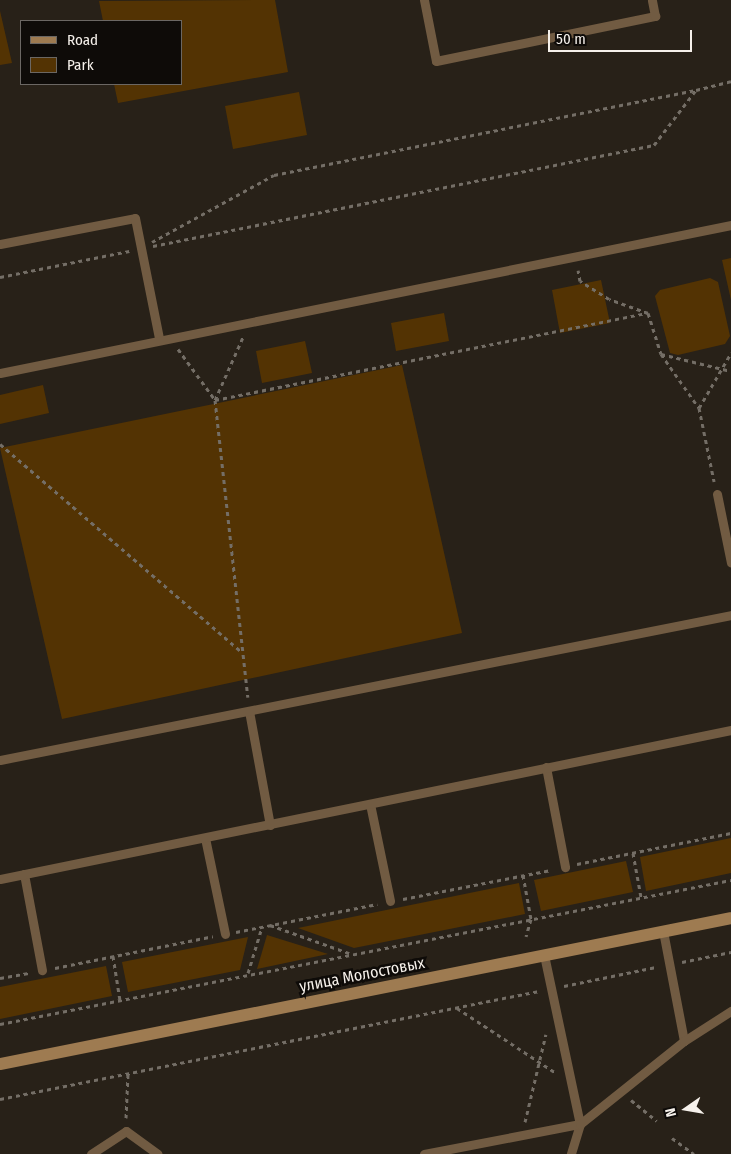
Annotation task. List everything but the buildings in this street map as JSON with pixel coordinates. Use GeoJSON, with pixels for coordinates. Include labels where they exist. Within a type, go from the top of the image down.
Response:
{"type":"FeatureCollection","features":[{"type":"Feature","properties":{"kind":"street","name":"улица Молостовых"},"geometry":{"type":"LineString","coordinates":[[0,1064],[731,918]]}},
{"type":"Feature","properties":{"kind":"lane"},"geometry":{"type":"LineString","coordinates":[[424,0],[436,61],[656,16],[652,0]]}},
{"type":"Feature","properties":{"kind":"lane"},"geometry":{"type":"LineString","coordinates":[[0,244],[135,218],[159,338]]}},
{"type":"Feature","properties":{"kind":"lane"},"geometry":{"type":"LineString","coordinates":[[0,373],[159,338],[731,225]]}},
{"type":"Feature","properties":{"kind":"lane"},"geometry":{"type":"LineString","coordinates":[[717,494],[731,563]]}},
{"type":"Feature","properties":{"kind":"lane"},"geometry":{"type":"LineString","coordinates":[[0,760],[731,616]]}},
{"type":"Feature","properties":{"kind":"lane"},"geometry":{"type":"LineString","coordinates":[[249,711],[270,825]]}},
{"type":"Feature","properties":{"kind":"lane"},"geometry":{"type":"LineString","coordinates":[[0,879],[731,730]]}},
{"type":"Feature","properties":{"kind":"lane"},"geometry":{"type":"LineString","coordinates":[[546,767],[565,867]]}},
{"type":"Feature","properties":{"kind":"lane"},"geometry":{"type":"LineString","coordinates":[[370,804],[390,901]]}},
{"type":"Feature","properties":{"kind":"lane"},"geometry":{"type":"LineString","coordinates":[[205,838],[225,934]]}},
{"type":"Feature","properties":{"kind":"lane"},"geometry":{"type":"LineString","coordinates":[[24,874],[42,970]]}},
{"type":"Feature","properties":{"kind":"lane"},"geometry":{"type":"LineString","coordinates":[[663,931],[684,1041]]}},
{"type":"Feature","properties":{"kind":"lane"},"geometry":{"type":"LineString","coordinates":[[544,956],[580,1124],[571,1154]]}},
{"type":"Feature","properties":{"kind":"lane"},"geometry":{"type":"LineString","coordinates":[[424,1154],[580,1124],[684,1041],[731,1011]]}},
{"type":"Feature","properties":{"kind":"lane"},"geometry":{"type":"LineString","coordinates":[[92,1154],[126,1131],[158,1154]]}},
{"type":"Feature","properties":{"kind":"path"},"geometry":{"type":"LineString","coordinates":[[141,249],[274,175],[696,90],[731,81]]}},
{"type":"Feature","properties":{"kind":"path"},"geometry":{"type":"LineString","coordinates":[[0,277],[654,145],[696,90]]}},
{"type":"Feature","properties":{"kind":"path"},"geometry":{"type":"LineString","coordinates":[[575,256],[580,281],[608,299],[648,313]]}},
{"type":"Feature","properties":{"kind":"path"},"geometry":{"type":"LineString","coordinates":[[648,313],[662,354],[699,408],[717,494]]}},
{"type":"Feature","properties":{"kind":"path"},"geometry":{"type":"LineString","coordinates":[[215,400],[648,313]]}},
{"type":"Feature","properties":{"kind":"path"},"geometry":{"type":"LineString","coordinates":[[215,400],[250,320]]}},
{"type":"Feature","properties":{"kind":"path"},"geometry":{"type":"LineString","coordinates":[[169,336],[215,400],[249,711]]}},
{"type":"Feature","properties":{"kind":"path"},"geometry":{"type":"LineString","coordinates":[[699,408],[731,353]]}},
{"type":"Feature","properties":{"kind":"path"},"geometry":{"type":"LineString","coordinates":[[662,354],[731,371]]}},
{"type":"Feature","properties":{"kind":"path"},"geometry":{"type":"LineString","coordinates":[[0,444],[242,652]]}},
{"type":"Feature","properties":{"kind":"path"},"geometry":{"type":"LineString","coordinates":[[0,978],[731,834]]}},
{"type":"Feature","properties":{"kind":"path"},"geometry":{"type":"LineString","coordinates":[[633,853],[642,897]]}},
{"type":"Feature","properties":{"kind":"path"},"geometry":{"type":"LineString","coordinates":[[523,875],[531,919],[526,936]]}},
{"type":"Feature","properties":{"kind":"path"},"geometry":{"type":"LineString","coordinates":[[0,1024],[248,973],[731,880]]}},
{"type":"Feature","properties":{"kind":"path"},"geometry":{"type":"LineString","coordinates":[[270,924],[351,954]]}},
{"type":"Feature","properties":{"kind":"path"},"geometry":{"type":"LineString","coordinates":[[248,973],[262,927]]}},
{"type":"Feature","properties":{"kind":"path"},"geometry":{"type":"LineString","coordinates":[[0,1099],[731,952]]}},
{"type":"Feature","properties":{"kind":"path"},"geometry":{"type":"LineString","coordinates":[[113,956],[120,1000]]}},
{"type":"Feature","properties":{"kind":"path"},"geometry":{"type":"LineString","coordinates":[[456,1008],[571,1084]]}},
{"type":"Feature","properties":{"kind":"path"},"geometry":{"type":"LineString","coordinates":[[522,1135],[548,1028]]}},
{"type":"Feature","properties":{"kind":"path"},"geometry":{"type":"LineString","coordinates":[[126,1131],[128,1074]]}},
{"type":"Feature","properties":{"kind":"path"},"geometry":{"type":"LineString","coordinates":[[620,1092],[657,1121]]}},
{"type":"Feature","properties":{"kind":"path"},"geometry":{"type":"LineString","coordinates":[[672,1138],[694,1154]]}},
{"type":"Feature","properties":{"kind":"green space"},"geometry":{"type":"Polygon","coordinates":[[[275,0],[288,72],[118,103],[114,85],[182,85],[182,20],[103,20],[99,1],[275,0]]]}},
{"type":"Feature","properties":{"kind":"green space"},"geometry":{"type":"Polygon","coordinates":[[[0,11],[12,63],[0,65],[0,11]]]}},
{"type":"Feature","properties":{"kind":"green space"},"geometry":{"type":"Polygon","coordinates":[[[299,92],[307,135],[233,149],[225,106],[299,92]]]}},
{"type":"Feature","properties":{"kind":"green space"},"geometry":{"type":"Polygon","coordinates":[[[731,258],[731,300],[722,260],[731,258]]]}},
{"type":"Feature","properties":{"kind":"green space"},"geometry":{"type":"Polygon","coordinates":[[[710,278],[718,282],[730,336],[725,344],[678,355],[670,353],[655,296],[660,290],[710,278]]]}},
{"type":"Feature","properties":{"kind":"green space"},"geometry":{"type":"Polygon","coordinates":[[[601,280],[610,323],[560,333],[552,290],[601,280]]]}},
{"type":"Feature","properties":{"kind":"green space"},"geometry":{"type":"Polygon","coordinates":[[[444,313],[449,341],[396,351],[391,323],[444,313]]]}},
{"type":"Feature","properties":{"kind":"green space"},"geometry":{"type":"Polygon","coordinates":[[[305,341],[312,373],[262,383],[256,351],[305,341]]]}},
{"type":"Feature","properties":{"kind":"green space"},"geometry":{"type":"Polygon","coordinates":[[[402,365],[462,633],[62,719],[0,448],[402,365]]]}},
{"type":"Feature","properties":{"kind":"green space"},"geometry":{"type":"Polygon","coordinates":[[[43,385],[49,413],[0,424],[0,395],[43,385]]]}},
{"type":"Feature","properties":{"kind":"green space"},"geometry":{"type":"Polygon","coordinates":[[[731,838],[731,873],[646,891],[640,857],[731,838]]]}},
{"type":"Feature","properties":{"kind":"green space"},"geometry":{"type":"Polygon","coordinates":[[[626,861],[633,892],[541,911],[534,880],[626,861]]]}},
{"type":"Feature","properties":{"kind":"green space"},"geometry":{"type":"Polygon","coordinates":[[[519,883],[525,914],[354,948],[298,928],[519,883]]]}},
{"type":"Feature","properties":{"kind":"green space"},"geometry":{"type":"Polygon","coordinates":[[[267,935],[328,954],[257,969],[267,935]]]}},
{"type":"Feature","properties":{"kind":"green space"},"geometry":{"type":"Polygon","coordinates":[[[248,937],[240,970],[128,992],[122,962],[248,937]]]}},
{"type":"Feature","properties":{"kind":"green space"},"geometry":{"type":"Polygon","coordinates":[[[106,966],[112,996],[0,1019],[0,987],[106,966]]]}}]}
